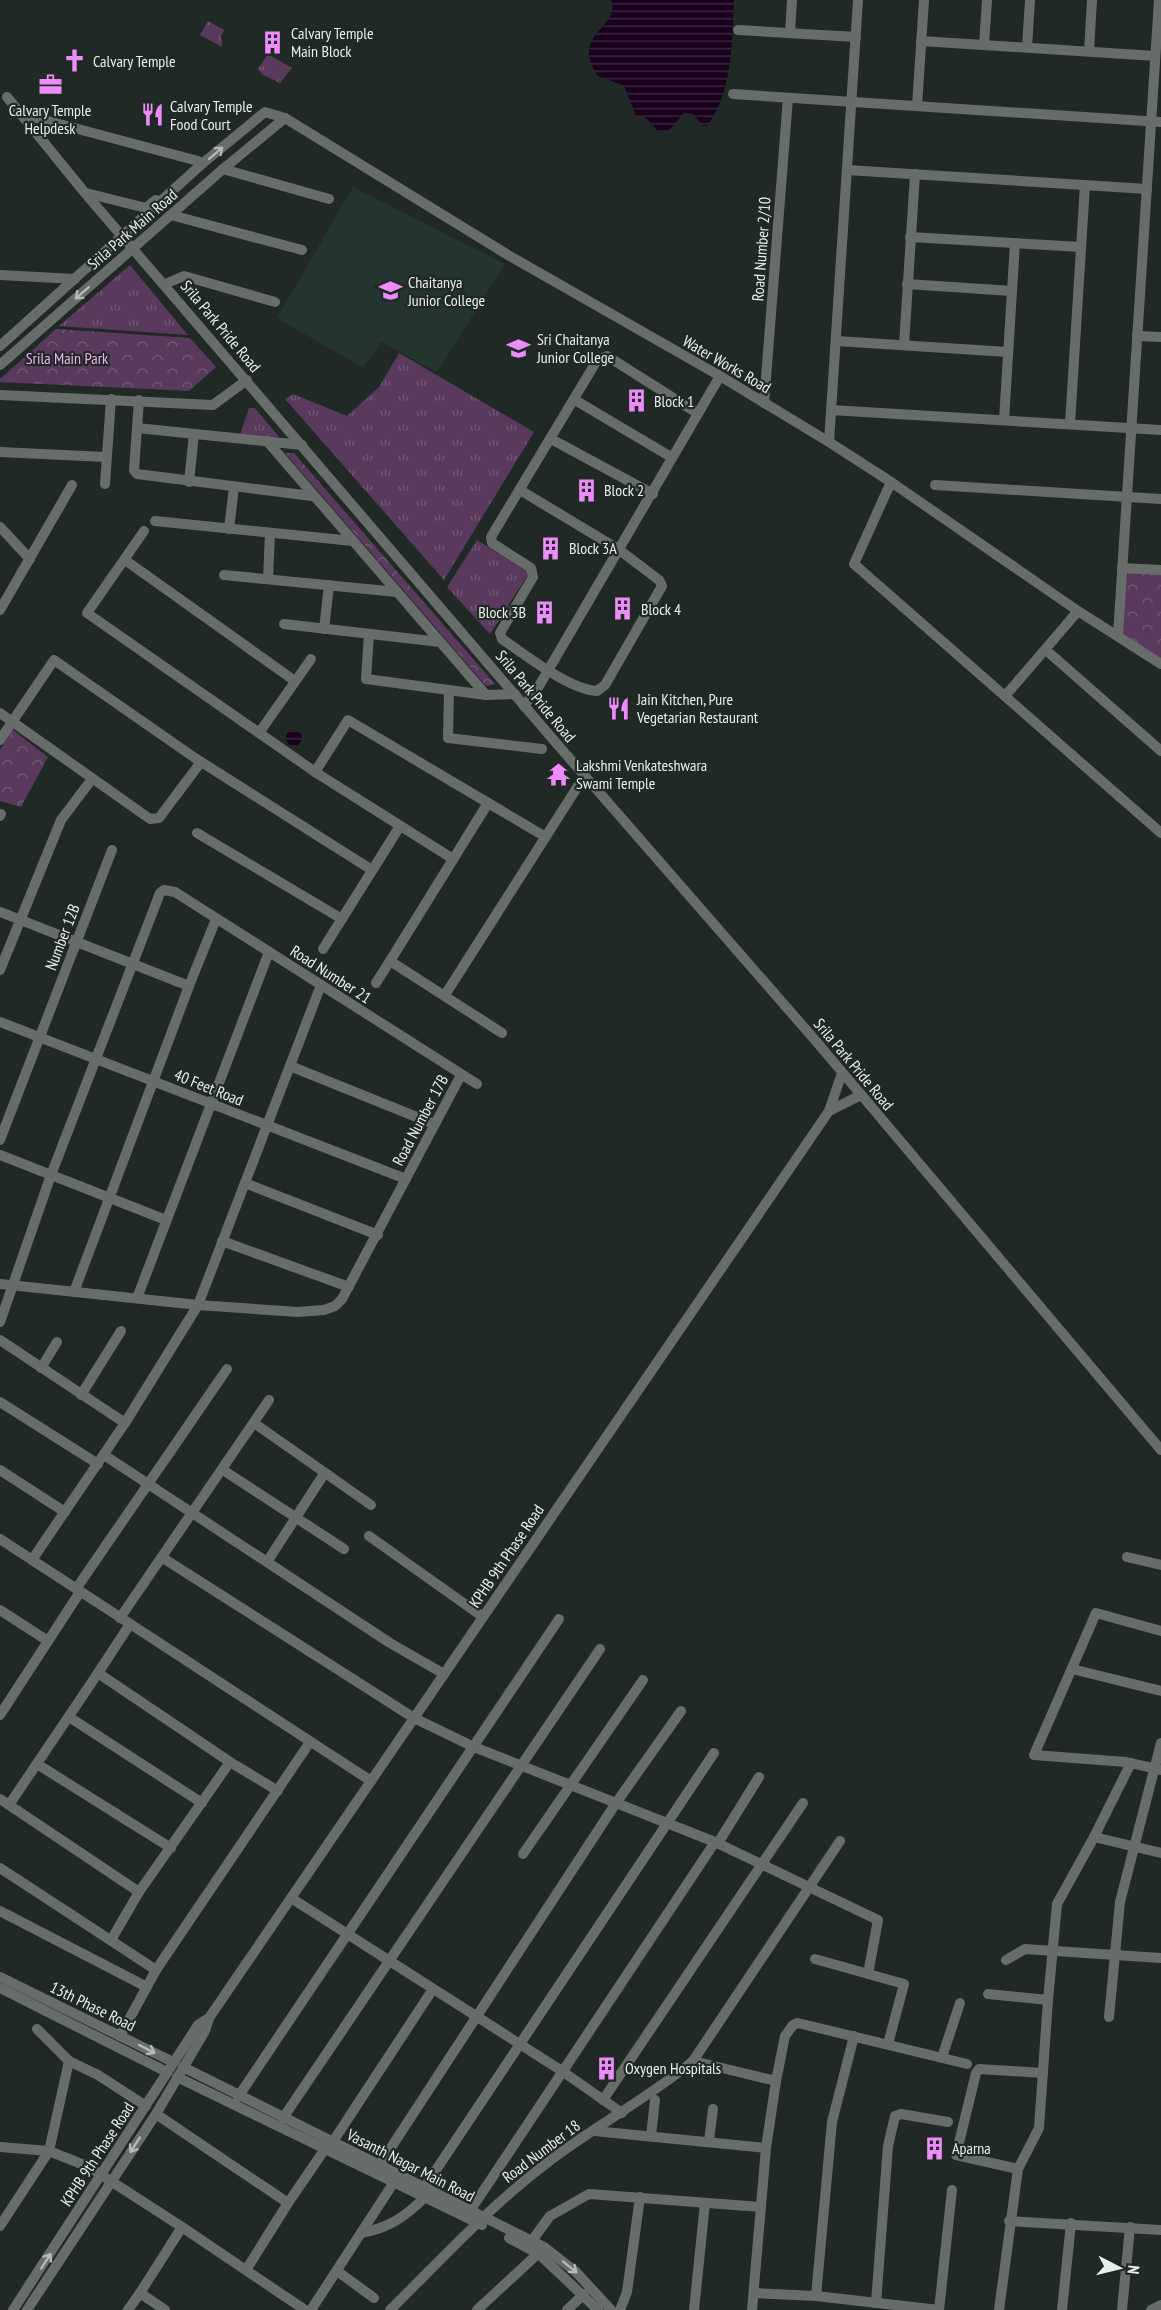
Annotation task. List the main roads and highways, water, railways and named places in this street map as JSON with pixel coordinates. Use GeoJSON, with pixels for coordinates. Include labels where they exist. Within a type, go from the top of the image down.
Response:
{"type":"FeatureCollection","features":[{"type":"Feature","properties":{"kind":"place","name":"Calvary Temple Main Block"},"geometry":{"type":"Point","coordinates":[273,42]}},
{"type":"Feature","properties":{"kind":"place","name":"Calvary Temple"},"geometry":{"type":"Point","coordinates":[75,61]}},
{"type":"Feature","properties":{"kind":"place","name":"Calvary Temple Helpdesk"},"geometry":{"type":"Point","coordinates":[50,85]}},
{"type":"Feature","properties":{"kind":"place","name":"Calvary Temple Food Court"},"geometry":{"type":"Point","coordinates":[152,115]}},
{"type":"Feature","properties":{"kind":"place","name":"Chaitanya Junior College"},"geometry":{"type":"Point","coordinates":[390,291]}},
{"type":"Feature","properties":{"kind":"place","name":"Sri Chaitanya Junior College"},"geometry":{"type":"Point","coordinates":[519,348]}},
{"type":"Feature","properties":{"kind":"place","name":"Block 1"},"geometry":{"type":"Point","coordinates":[636,401]}},
{"type":"Feature","properties":{"kind":"place","name":"Block 2"},"geometry":{"type":"Point","coordinates":[586,490]}},
{"type":"Feature","properties":{"kind":"place","name":"Block 3A"},"geometry":{"type":"Point","coordinates":[551,548]}},
{"type":"Feature","properties":{"kind":"place","name":"Block 4"},"geometry":{"type":"Point","coordinates":[623,609]}},
{"type":"Feature","properties":{"kind":"place","name":"Block 3B"},"geometry":{"type":"Point","coordinates":[544,612]}},
{"type":"Feature","properties":{"kind":"place","name":"Jain Kitchen, Pure Vegetarian Restaurant"},"geometry":{"type":"Point","coordinates":[619,708]}},
{"type":"Feature","properties":{"kind":"place","name":"Lakshmi Venkateshwara Swami Temple"},"geometry":{"type":"Point","coordinates":[558,774]}},
{"type":"Feature","properties":{"kind":"place","name":"Oxygen Hospitals"},"geometry":{"type":"Point","coordinates":[607,2068]}},
{"type":"Feature","properties":{"kind":"place","name":"Aparna"},"geometry":{"type":"Point","coordinates":[934,2148]}},
{"type":"Feature","properties":{"kind":"park label","name":"Srila Main Park"},"geometry":{"type":"Point","coordinates":[67,358]}}]}
